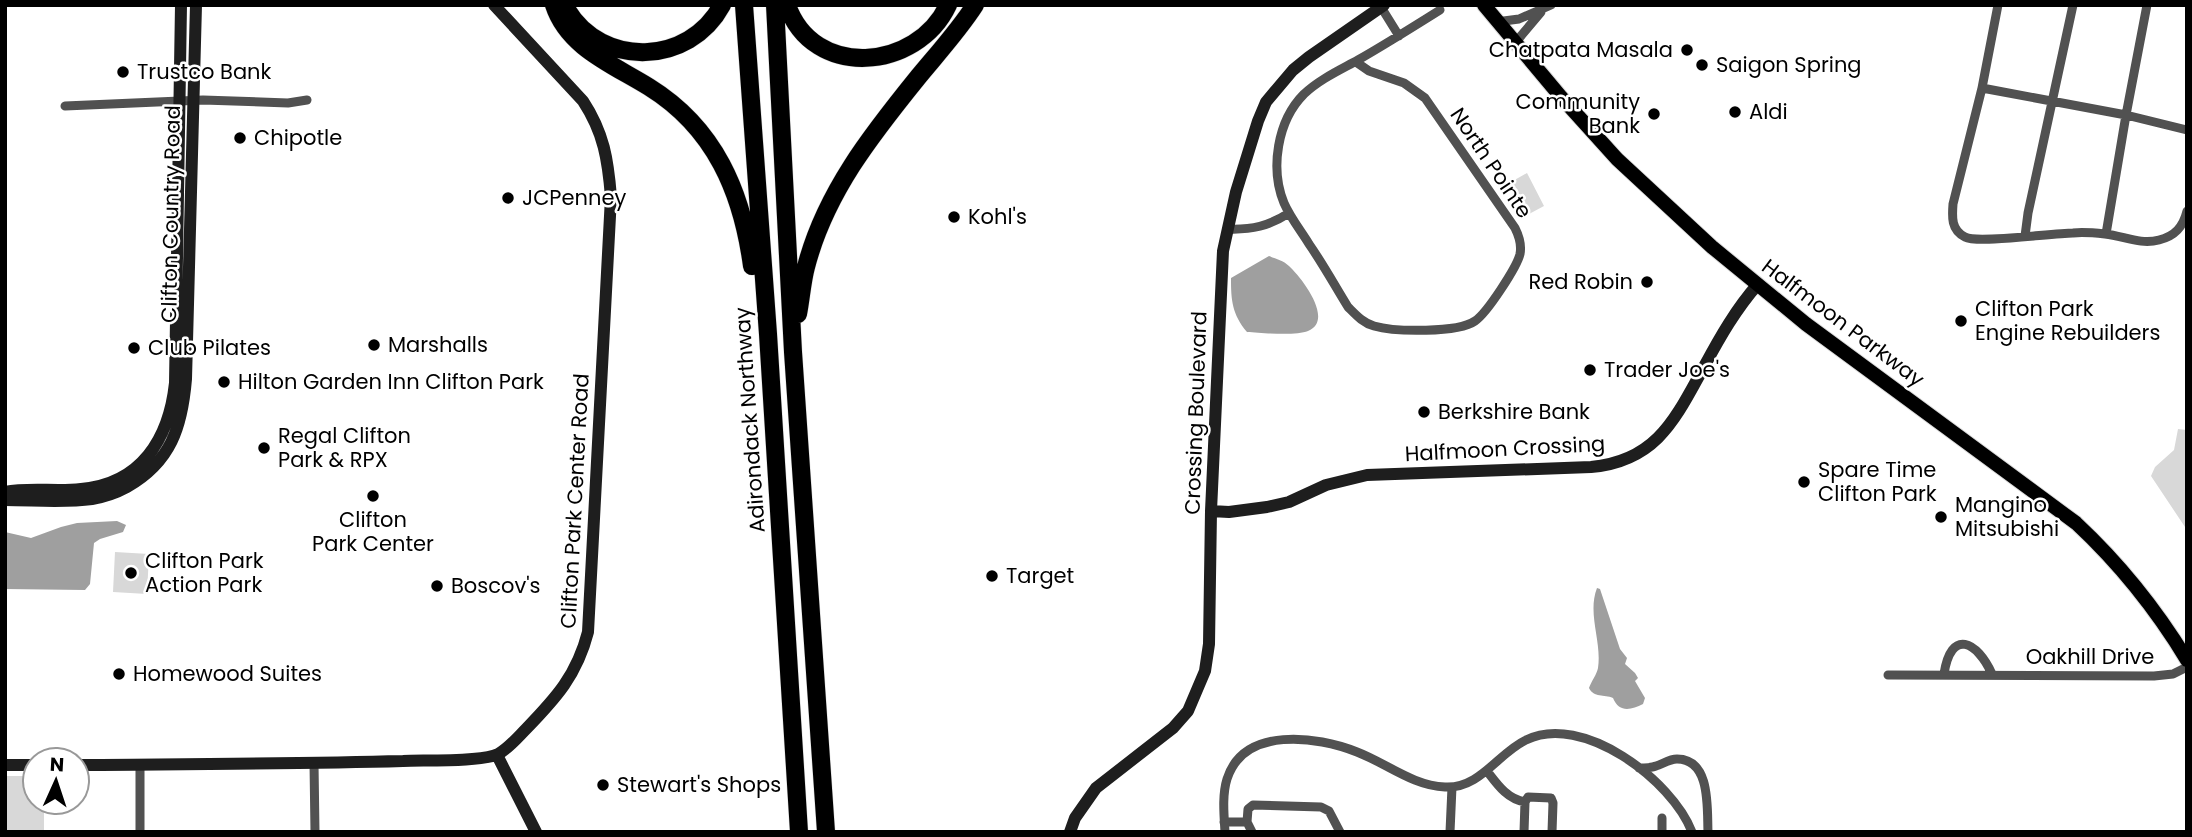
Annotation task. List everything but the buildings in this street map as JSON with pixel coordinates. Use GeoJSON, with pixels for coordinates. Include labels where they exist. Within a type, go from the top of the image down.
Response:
{"type":"FeatureCollection","features":[{"type":"Feature","properties":{"kind":"highway"},"geometry":{"type":"LineString","coordinates":[[557,8],[610,47],[650,54],[683,44],[698,34],[722,5]]}},
{"type":"Feature","properties":{"kind":"highway","name":"Adirondack Northway"},"geometry":{"type":"LineString","coordinates":[[744,5],[768,334],[799,832]]}},
{"type":"Feature","properties":{"kind":"highway"},"geometry":{"type":"LineString","coordinates":[[775,5],[793,352],[826,832]]}},
{"type":"Feature","properties":{"kind":"highway"},"geometry":{"type":"LineString","coordinates":[[787,5],[796,24],[813,40],[823,48],[853,58],[884,57],[919,42],[941,18],[948,5]]}},
{"type":"Feature","properties":{"kind":"highway"},"geometry":{"type":"LineString","coordinates":[[793,352],[805,269],[822,218],[838,188],[872,137],[975,5]]}},
{"type":"Feature","properties":{"kind":"highway"},"geometry":{"type":"LineString","coordinates":[[557,8],[576,41],[672,103],[702,133],[719,159],[729,175],[738,199],[748,235],[755,294],[768,334]]}},
{"type":"Feature","properties":{"kind":"main road","name":"Halfmoon Parkway"},"geometry":{"type":"LineString","coordinates":[[1484,5],[1617,159],[1712,247],[1806,324],[2076,523],[2149,602],[2187,660]]}},
{"type":"Feature","properties":{"kind":"street","name":"Clifton Country Road"},"geometry":{"type":"LineString","coordinates":[[5,500],[92,499],[114,493],[138,481],[153,469],[166,454],[177,431],[184,406],[186,379],[187,102],[181,5]]}},
{"type":"Feature","properties":{"kind":"street","name":"Clifton Country Road"},"geometry":{"type":"LineString","coordinates":[[5,492],[102,486],[138,467],[163,435],[171,411],[175,383],[187,102],[196,5]]}},
{"type":"Feature","properties":{"kind":"street","name":"Clifton Park Center Road"},"geometry":{"type":"LineString","coordinates":[[494,5],[552,66],[595,119],[608,162],[611,197],[588,632],[582,654],[563,689],[497,755]]}},
{"type":"Feature","properties":{"kind":"street"},"geometry":{"type":"LineString","coordinates":[[1998,5],[1982,89],[1953,204],[1953,223],[1962,236],[1981,240],[2075,232],[2106,234],[2144,242],[2161,240],[2177,232],[2187,211]]}},
{"type":"Feature","properties":{"kind":"street"},"geometry":{"type":"LineString","coordinates":[[2025,236],[2073,5]]}},
{"type":"Feature","properties":{"kind":"street"},"geometry":{"type":"LineString","coordinates":[[2106,234],[2147,5]]}},
{"type":"Feature","properties":{"kind":"street"},"geometry":{"type":"LineString","coordinates":[[1382,6],[1399,36]]}},
{"type":"Feature","properties":{"kind":"street","name":"Crossing Boulevard"},"geometry":{"type":"LineString","coordinates":[[1070,832],[1075,818],[1096,789],[1173,728],[1188,711],[1205,671],[1209,644],[1211,511],[1223,251],[1237,192],[1266,102],[1293,70],[1382,6]]}},
{"type":"Feature","properties":{"kind":"street"},"geometry":{"type":"LineString","coordinates":[[1496,22],[1519,19],[1548,7]]}},
{"type":"Feature","properties":{"kind":"street"},"geometry":{"type":"LineString","coordinates":[[1515,43],[1548,7]]}},
{"type":"Feature","properties":{"kind":"street","name":"North Pointe"},"geometry":{"type":"LineString","coordinates":[[1356,62],[1369,71],[1390,77],[1416,90],[1434,109],[1516,228],[1521,240],[1517,263],[1477,320],[1466,325],[1407,330],[1374,326],[1362,321],[1348,307],[1289,213],[1278,187],[1276,174],[1278,150],[1286,121],[1304,94],[1338,70],[1356,62],[1440,10]]}},
{"type":"Feature","properties":{"kind":"street"},"geometry":{"type":"LineString","coordinates":[[1982,89],[2126,115],[2187,130]]}},
{"type":"Feature","properties":{"kind":"street"},"geometry":{"type":"LineString","coordinates":[[65,106],[187,102],[288,103],[307,100]]}},
{"type":"Feature","properties":{"kind":"street"},"geometry":{"type":"LineString","coordinates":[[1227,229],[1265,226],[1289,213]]}},
{"type":"Feature","properties":{"kind":"street","name":"Halfmoon Crossing"},"geometry":{"type":"LineString","coordinates":[[1211,511],[1267,508],[1289,502],[1326,485],[1367,475],[1591,467],[1625,460],[1654,442],[1670,426],[1721,337],[1758,284]]}},
{"type":"Feature","properties":{"kind":"street"},"geometry":{"type":"LineString","coordinates":[[1944,674],[1950,652],[1958,645],[1970,646],[1980,654],[1992,674]]}},
{"type":"Feature","properties":{"kind":"street","name":"Oakhill Drive"},"geometry":{"type":"LineString","coordinates":[[1888,675],[2154,676],[2174,674],[2187,667]]}},
{"type":"Feature","properties":{"kind":"street"},"geometry":{"type":"LineString","coordinates":[[1247,822],[1225,827],[1227,777],[1235,762],[1249,750],[1268,742],[1283,739],[1302,740],[1348,748],[1410,778],[1452,788],[1487,771],[1524,740],[1551,733],[1578,735],[1639,768],[1669,796],[1692,832]]}},
{"type":"Feature","properties":{"kind":"street"},"geometry":{"type":"LineString","coordinates":[[91,765],[314,763],[471,759],[497,755],[536,832]]}},
{"type":"Feature","properties":{"kind":"street"},"geometry":{"type":"LineString","coordinates":[[1639,768],[1677,759],[1689,762],[1699,769],[1704,781],[1708,832]]}},
{"type":"Feature","properties":{"kind":"street"},"geometry":{"type":"LineString","coordinates":[[314,763],[315,832]]}},
{"type":"Feature","properties":{"kind":"street"},"geometry":{"type":"LineString","coordinates":[[140,765],[140,832]]}},
{"type":"Feature","properties":{"kind":"street"},"geometry":{"type":"LineString","coordinates":[[1487,771],[1510,797],[1525,802]]}},
{"type":"Feature","properties":{"kind":"street"},"geometry":{"type":"LineString","coordinates":[[1450,832],[1452,788]]}},
{"type":"Feature","properties":{"kind":"street"},"geometry":{"type":"LineString","coordinates":[[1524,832],[1525,802],[1528,797],[1552,798],[1552,832]]}},
{"type":"Feature","properties":{"kind":"street"},"geometry":{"type":"LineString","coordinates":[[1252,832],[1247,822],[1248,809],[1253,805],[1321,807],[1329,811],[1340,832]]}},
{"type":"Feature","properties":{"kind":"street"},"geometry":{"type":"LineString","coordinates":[[1662,818],[1662,832]]}},
{"type":"Feature","properties":{"kind":"shaded area"},"geometry":{"type":"Polygon","coordinates":[[[1527,173],[1544,206],[1529,214],[1511,182],[1527,173]]]}},
{"type":"Feature","properties":{"kind":"shaded area"},"geometry":{"type":"Polygon","coordinates":[[[1269,256],[1289,266],[1313,298],[1318,318],[1315,326],[1308,331],[1287,334],[1247,332],[1238,319],[1232,300],[1231,278],[1269,256]]]}},
{"type":"Feature","properties":{"kind":"shaded area"},"geometry":{"type":"Polygon","coordinates":[[[2178,429],[2187,430],[2187,530],[2151,476],[2155,467],[2174,450],[2178,429]]]}},
{"type":"Feature","properties":{"kind":"shaded area"},"geometry":{"type":"Polygon","coordinates":[[[117,521],[126,525],[123,532],[94,543],[90,584],[85,590],[5,589],[5,532],[31,538],[77,523],[117,521]]]}},
{"type":"Feature","properties":{"kind":"shaded area","name":"Clifton Park Action Park"},"geometry":{"type":"Polygon","coordinates":[[[115,552],[149,554],[147,594],[113,592],[115,552]]]}},
{"type":"Feature","properties":{"kind":"shaded area"},"geometry":{"type":"Polygon","coordinates":[[[1597,588],[1600,589],[1620,649],[1627,658],[1625,664],[1638,678],[1635,681],[1645,698],[1643,704],[1634,708],[1622,708],[1613,698],[1596,695],[1589,688],[1598,668],[1599,658],[1594,618],[1597,588]]]}},
{"type":"Feature","properties":{"kind":"shaded area"},"geometry":{"type":"Polygon","coordinates":[[[5,776],[21,776],[21,816],[44,816],[44,832],[5,832],[5,776]]]}},
{"type":"Feature","properties":{"kind":"place","name":"Chatpata Masala"},"geometry":{"type":"Point","coordinates":[1687,50]}},
{"type":"Feature","properties":{"kind":"place","name":"Saigon Spring"},"geometry":{"type":"Point","coordinates":[1702,65]}},
{"type":"Feature","properties":{"kind":"place","name":"Trustco Bank"},"geometry":{"type":"Point","coordinates":[123,72]}},
{"type":"Feature","properties":{"kind":"place","name":"Aldi"},"geometry":{"type":"Point","coordinates":[1735,112]}},
{"type":"Feature","properties":{"kind":"place","name":"Community Bank"},"geometry":{"type":"Point","coordinates":[1654,114]}},
{"type":"Feature","properties":{"kind":"place","name":"Chipotle"},"geometry":{"type":"Point","coordinates":[240,138]}},
{"type":"Feature","properties":{"kind":"place","name":"JCPenney"},"geometry":{"type":"Point","coordinates":[508,198]}},
{"type":"Feature","properties":{"kind":"place","name":"Kohl's"},"geometry":{"type":"Point","coordinates":[954,217]}},
{"type":"Feature","properties":{"kind":"place","name":"Red Robin"},"geometry":{"type":"Point","coordinates":[1647,282]}},
{"type":"Feature","properties":{"kind":"place","name":"Clifton Park Engine Rebuilders"},"geometry":{"type":"Point","coordinates":[1961,321]}},
{"type":"Feature","properties":{"kind":"place","name":"Marshalls"},"geometry":{"type":"Point","coordinates":[374,345]}},
{"type":"Feature","properties":{"kind":"place","name":"Club Pilates"},"geometry":{"type":"Point","coordinates":[134,348]}},
{"type":"Feature","properties":{"kind":"place","name":"Trader Joe's"},"geometry":{"type":"Point","coordinates":[1590,370]}},
{"type":"Feature","properties":{"kind":"place","name":"Hilton Garden Inn Clifton Park"},"geometry":{"type":"Point","coordinates":[224,382]}},
{"type":"Feature","properties":{"kind":"place","name":"Berkshire Bank"},"geometry":{"type":"Point","coordinates":[1424,412]}},
{"type":"Feature","properties":{"kind":"place","name":"Regal Clifton Park & RPX"},"geometry":{"type":"Point","coordinates":[264,448]}},
{"type":"Feature","properties":{"kind":"place","name":"Spare Time Clifton Park"},"geometry":{"type":"Point","coordinates":[1804,482]}},
{"type":"Feature","properties":{"kind":"place","name":"Clifton Park Center"},"geometry":{"type":"Point","coordinates":[373,496]}},
{"type":"Feature","properties":{"kind":"place","name":"Mangino Mitsubishi"},"geometry":{"type":"Point","coordinates":[1941,517]}},
{"type":"Feature","properties":{"kind":"place","name":"Clifton Park Action Park"},"geometry":{"type":"Point","coordinates":[131,573]}},
{"type":"Feature","properties":{"kind":"place","name":"Target"},"geometry":{"type":"Point","coordinates":[992,576]}},
{"type":"Feature","properties":{"kind":"place","name":"Boscov's"},"geometry":{"type":"Point","coordinates":[437,586]}},
{"type":"Feature","properties":{"kind":"place","name":"Homewood Suites"},"geometry":{"type":"Point","coordinates":[119,674]}},
{"type":"Feature","properties":{"kind":"place","name":"Stewart's Shops"},"geometry":{"type":"Point","coordinates":[603,785]}}]}
